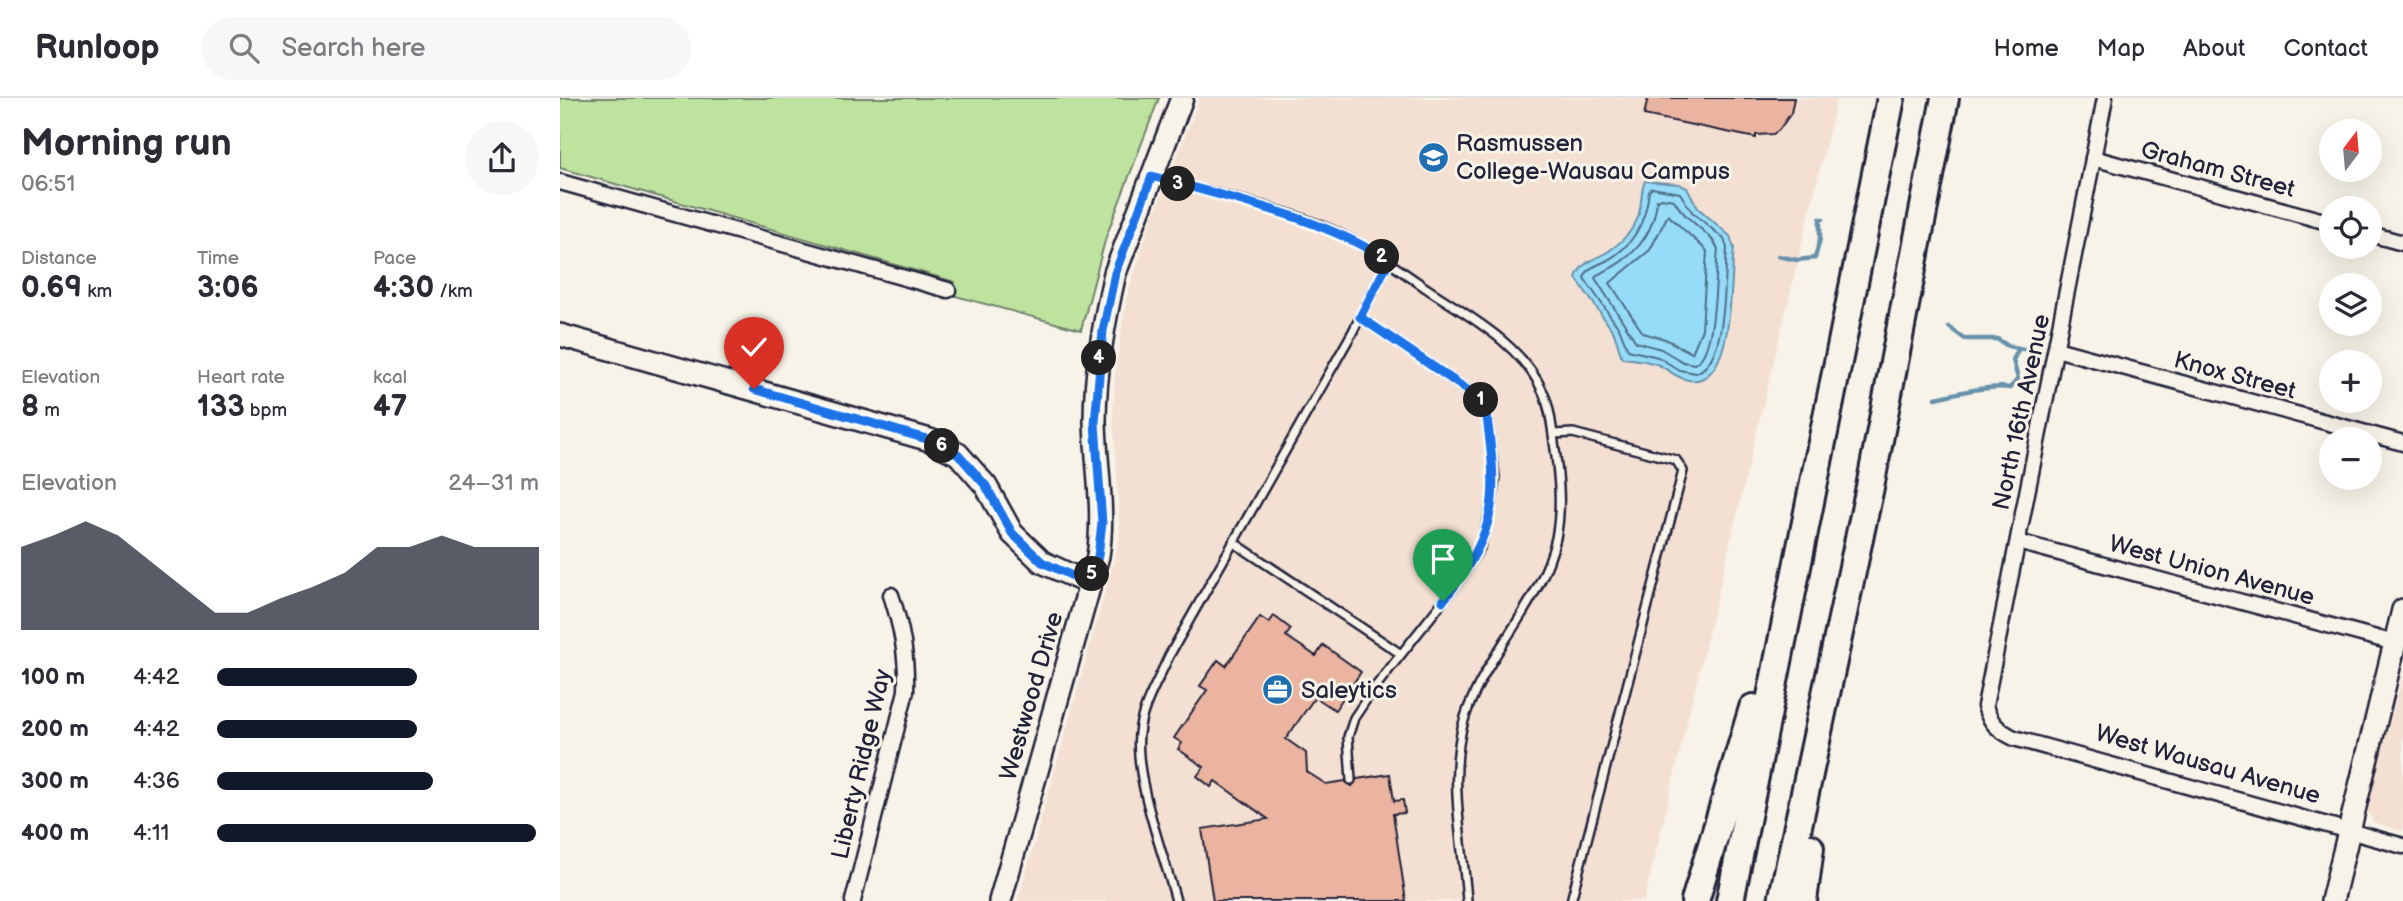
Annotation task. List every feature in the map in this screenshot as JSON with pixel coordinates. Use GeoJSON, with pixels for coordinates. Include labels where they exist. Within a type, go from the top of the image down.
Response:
{"type":"FeatureCollection","features":[{"type":"Feature","properties":{"kind":"highway"},"geometry":{"type":"LineString","coordinates":[[1730,901],[1891,98]]}},
{"type":"Feature","properties":{"kind":"highway"},"geometry":{"type":"LineString","coordinates":[[1782,901],[1837,649],[1945,98]]}},
{"type":"Feature","properties":{"kind":"highway"},"geometry":{"type":"LineString","coordinates":[[1695,901],[1760,685],[1784,625]]}},
{"type":"Feature","properties":{"kind":"highway"},"geometry":{"type":"LineString","coordinates":[[1803,901],[1831,715],[1837,649]]}},
{"type":"Feature","properties":{"kind":"street","name":"Westwood Drive"},"geometry":{"type":"LineString","coordinates":[[1000,901],[1098,556],[1102,523],[1095,413],[1103,331],[1115,273],[1182,98]]}},
{"type":"Feature","properties":{"kind":"street","name":"North 16th Avenue"},"geometry":{"type":"LineString","coordinates":[[1999,731],[1988,718],[1985,706],[2105,98]]}},
{"type":"Feature","properties":{"kind":"street","name":"Graham Street"},"geometry":{"type":"LineString","coordinates":[[2093,158],[2319,220]]}},
{"type":"Feature","properties":{"kind":"street"},"geometry":{"type":"LineString","coordinates":[[560,182],[948,290]]}},
{"type":"Feature","properties":{"kind":"street"},"geometry":{"type":"LineString","coordinates":[[2382,237],[2403,243]]}},
{"type":"Feature","properties":{"kind":"street"},"geometry":{"type":"LineString","coordinates":[[560,335],[930,440],[958,454],[986,486],[1012,533],[1042,562],[1090,584]]}},
{"type":"Feature","properties":{"kind":"street","name":"Knox Street"},"geometry":{"type":"LineString","coordinates":[[2056,349],[2403,443]]}},
{"type":"Feature","properties":{"kind":"street","name":"West Union Avenue"},"geometry":{"type":"LineString","coordinates":[[2018,542],[2395,643]]}},
{"type":"Feature","properties":{"kind":"street","name":"Liberty Ridge Way"},"geometry":{"type":"LineString","coordinates":[[853,901],[906,691],[907,660],[902,627],[891,595]]}},
{"type":"Feature","properties":{"kind":"street"},"geometry":{"type":"LineString","coordinates":[[2332,901],[2403,610]]}},
{"type":"Feature","properties":{"kind":"street","name":"West Wausau Avenue"},"geometry":{"type":"LineString","coordinates":[[1999,731],[2014,738],[2403,846]]}},
{"type":"Feature","properties":{"kind":"lane"},"geometry":{"type":"LineString","coordinates":[[1152,176],[1308,220],[1370,249],[1483,327],[1520,357],[1543,391],[1561,488],[1555,539],[1536,591],[1480,684],[1465,717],[1457,758],[1457,796],[1467,901]]}},
{"type":"Feature","properties":{"kind":"lane"},"geometry":{"type":"LineString","coordinates":[[1176,901],[1148,800],[1140,757],[1139,730],[1144,708],[1169,656],[1389,261]]}},
{"type":"Feature","properties":{"kind":"lane"},"geometry":{"type":"LineString","coordinates":[[1351,780],[1347,757],[1350,729],[1372,691],[1456,585],[1480,548],[1492,503],[1494,477],[1485,402],[1360,317]]}},
{"type":"Feature","properties":{"kind":"lane"},"geometry":{"type":"LineString","coordinates":[[1553,434],[1573,433],[1676,460],[1683,471],[1571,901]]}},
{"type":"Feature","properties":{"kind":"lane"},"geometry":{"type":"LineString","coordinates":[[1233,542],[1401,654]]}},
{"type":"Feature","properties":{"kind":"shaded area"},"geometry":{"type":"Polygon","coordinates":[[[1200,98],[1837,98],[1644,901],[1018,901],[1117,549],[1120,530],[1113,414],[1115,374],[1126,300],[1149,227],[1200,98]]]}},
{"type":"Feature","properties":{"kind":"shaded area"},"geometry":{"type":"Polygon","coordinates":[[[2403,674],[2403,831],[2373,822],[2365,805],[2387,716],[2393,712],[2403,674]]]}},
{"type":"Feature","properties":{"kind":"green space"},"geometry":{"type":"Polygon","coordinates":[[[560,98],[1159,98],[1106,237],[1081,330],[952,295],[955,282],[560,168],[560,98]]]}},
{"type":"Feature","properties":{"kind":"water"},"geometry":{"type":"Polygon","coordinates":[[[1645,181],[1679,184],[1687,188],[1698,208],[1730,236],[1734,248],[1728,328],[1715,367],[1704,378],[1688,380],[1655,364],[1622,358],[1614,333],[1576,278],[1582,267],[1608,252],[1631,231],[1639,214],[1645,181]]]}},
{"type":"Feature","properties":{"kind":"building"},"geometry":{"type":"Polygon","coordinates":[[[1648,98],[1794,98],[1791,113],[1779,130],[1773,134],[1756,135],[1756,138],[1644,115],[1648,98]]]}},
{"type":"Feature","properties":{"kind":"building"},"geometry":{"type":"Polygon","coordinates":[[[1274,616],[1291,629],[1286,636],[1316,656],[1323,645],[1361,672],[1335,710],[1315,697],[1286,739],[1306,753],[1307,772],[1326,784],[1345,781],[1352,786],[1357,779],[1390,774],[1394,801],[1403,800],[1405,813],[1393,814],[1406,901],[1213,901],[1202,829],[1268,819],[1215,781],[1211,787],[1197,776],[1204,767],[1178,749],[1182,743],[1174,738],[1207,690],[1200,686],[1218,660],[1226,666],[1260,617],[1269,623],[1274,616]]]}},
{"type":"Feature","properties":{"kind":"waterway"},"geometry":{"type":"LineString","coordinates":[[1778,256],[1797,260],[1815,258],[1820,239],[1820,219],[1823,219]]}},
{"type":"Feature","properties":{"kind":"waterway"},"geometry":{"type":"LineString","coordinates":[[1949,327],[1965,339],[1997,339],[2008,346],[2038,352]]}},
{"type":"Feature","properties":{"kind":"waterway"},"geometry":{"type":"LineString","coordinates":[[1936,398],[1983,389],[2010,388],[2018,379],[2013,360],[2019,348]]}},
{"type":"Feature","properties":{"kind":"place","name":"Rasmussen College-Wausau Campus"},"geometry":{"type":"Point","coordinates":[1433,157]}},
{"type":"Feature","properties":{"kind":"place","name":"Saleytics"},"geometry":{"type":"Point","coordinates":[1278,690]}},
{"type":"Feature","properties":{"kind":"route"},"geometry":{"type":"LineString","coordinates":[[754,389],[930,440],[958,454],[986,486],[1012,533],[1042,562],[1090,584],[1098,556],[1102,523],[1095,423],[1099,355],[1115,273],[1152,176],[1308,220],[1370,249],[1389,261],[1360,317],[1485,402],[1494,477],[1487,528],[1471,565],[1443,601]]}}]}
